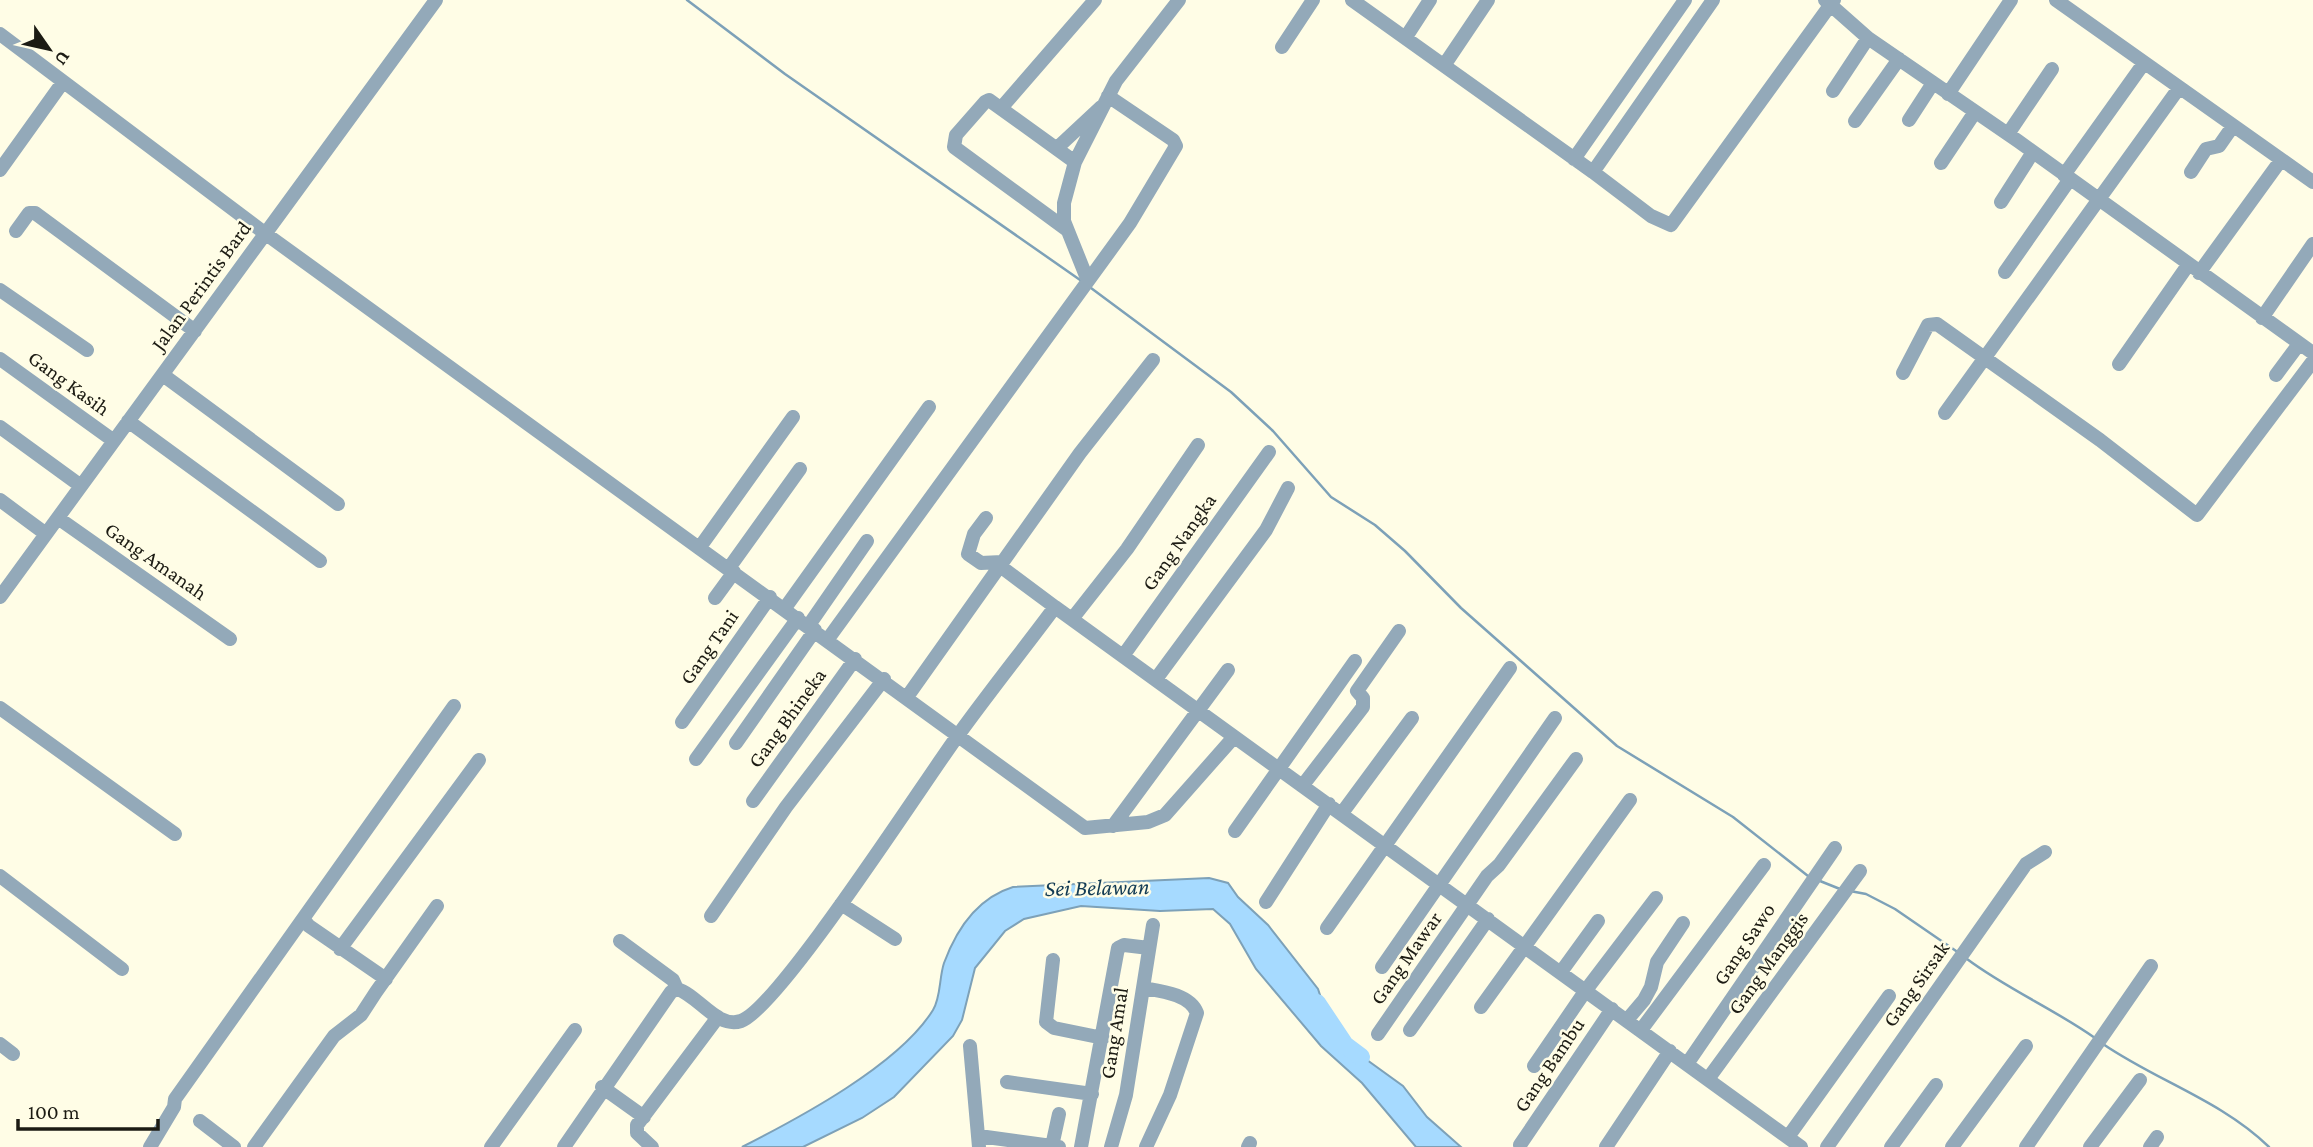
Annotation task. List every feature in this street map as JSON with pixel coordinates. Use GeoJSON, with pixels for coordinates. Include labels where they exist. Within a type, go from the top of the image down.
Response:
{"type":"FeatureCollection","features":[{"type":"Feature","properties":{"kind":"street","name":"Jalan Perintis Bard"},"geometry":{"type":"LineString","coordinates":[[0,597],[436,0]]}},
{"type":"Feature","properties":{"kind":"street"},"geometry":{"type":"LineString","coordinates":[[1002,107],[1095,0]]}},
{"type":"Feature","properties":{"kind":"street"},"geometry":{"type":"LineString","coordinates":[[1085,286],[1066,229],[1064,203],[1075,162],[1105,101],[1132,59],[1179,0]]}},
{"type":"Feature","properties":{"kind":"street"},"geometry":{"type":"LineString","coordinates":[[1282,47],[1313,0]]}},
{"type":"Feature","properties":{"kind":"street"},"geometry":{"type":"LineString","coordinates":[[1352,0],[1371,5],[1406,37],[1651,216],[1671,225],[1830,1],[1868,38],[2008,134],[2305,348]]}},
{"type":"Feature","properties":{"kind":"street"},"geometry":{"type":"LineString","coordinates":[[1406,37],[1430,0]]}},
{"type":"Feature","properties":{"kind":"street"},"geometry":{"type":"LineString","coordinates":[[1445,64],[1488,0]]}},
{"type":"Feature","properties":{"kind":"street"},"geometry":{"type":"LineString","coordinates":[[1574,159],[1685,0]]}},
{"type":"Feature","properties":{"kind":"street"},"geometry":{"type":"LineString","coordinates":[[1593,172],[1713,0]]}},
{"type":"Feature","properties":{"kind":"street"},"geometry":{"type":"LineString","coordinates":[[1948,94],[2011,0]]}},
{"type":"Feature","properties":{"kind":"street"},"geometry":{"type":"LineString","coordinates":[[2056,0],[2313,182]]}},
{"type":"Feature","properties":{"kind":"street"},"geometry":{"type":"LineString","coordinates":[[0,34],[266,233],[884,679],[1085,828],[1148,822],[1166,815],[1234,737]]}},
{"type":"Feature","properties":{"kind":"street"},"geometry":{"type":"LineString","coordinates":[[1833,91],[1868,38]]}},
{"type":"Feature","properties":{"kind":"street"},"geometry":{"type":"LineString","coordinates":[[1855,121],[1899,59]]}},
{"type":"Feature","properties":{"kind":"street"},"geometry":{"type":"LineString","coordinates":[[2005,272],[2144,63]]}},
{"type":"Feature","properties":{"kind":"street"},"geometry":{"type":"LineString","coordinates":[[2008,134],[2052,69]]}},
{"type":"Feature","properties":{"kind":"street"},"geometry":{"type":"LineString","coordinates":[[0,170],[63,82]]}},
{"type":"Feature","properties":{"kind":"street"},"geometry":{"type":"LineString","coordinates":[[1909,120],[1933,83]]}},
{"type":"Feature","properties":{"kind":"street"},"geometry":{"type":"LineString","coordinates":[[1945,413],[2179,88]]}},
{"type":"Feature","properties":{"kind":"street"},"geometry":{"type":"LineString","coordinates":[[1066,229],[954,146],[956,135],[989,100],[1075,162]]}},
{"type":"Feature","properties":{"kind":"street"},"geometry":{"type":"LineString","coordinates":[[1058,148],[1065,144],[1105,101]]}},
{"type":"Feature","properties":{"kind":"street"},"geometry":{"type":"LineString","coordinates":[[828,639],[1130,223],[1176,146],[1173,141],[1105,101]]}},
{"type":"Feature","properties":{"kind":"street"},"geometry":{"type":"LineString","coordinates":[[1941,163],[1975,112]]}},
{"type":"Feature","properties":{"kind":"street"},"geometry":{"type":"LineString","coordinates":[[2191,172],[2206,149],[2217,147],[2233,126]]}},
{"type":"Feature","properties":{"kind":"street"},"geometry":{"type":"LineString","coordinates":[[2001,202],[2033,152]]}},
{"type":"Feature","properties":{"kind":"street"},"geometry":{"type":"LineString","coordinates":[[2119,365],[2281,160]]}},
{"type":"Feature","properties":{"kind":"street"},"geometry":{"type":"LineString","coordinates":[[16,231],[29,213],[35,213],[195,331]]}},
{"type":"Feature","properties":{"kind":"street"},"geometry":{"type":"LineString","coordinates":[[2262,318],[2313,244]]}},
{"type":"Feature","properties":{"kind":"street"},"geometry":{"type":"LineString","coordinates":[[0,290],[87,350]]}},
{"type":"Feature","properties":{"kind":"street"},"geometry":{"type":"LineString","coordinates":[[1903,373],[1932,323],[2100,440],[2197,514],[2313,361]]}},
{"type":"Feature","properties":{"kind":"street"},"geometry":{"type":"LineString","coordinates":[[2276,375],[2305,348],[2313,334]]}},
{"type":"Feature","properties":{"kind":"street","name":"Gang Kasih"},"geometry":{"type":"LineString","coordinates":[[0,359],[114,441]]}},
{"type":"Feature","properties":{"kind":"street"},"geometry":{"type":"LineString","coordinates":[[908,697],[1080,453],[1153,360]]}},
{"type":"Feature","properties":{"kind":"street"},"geometry":{"type":"LineString","coordinates":[[163,375],[338,504]]}},
{"type":"Feature","properties":{"kind":"street"},"geometry":{"type":"LineString","coordinates":[[785,608],[929,407]]}},
{"type":"Feature","properties":{"kind":"street"},"geometry":{"type":"LineString","coordinates":[[699,547],[793,417]]}},
{"type":"Feature","properties":{"kind":"street"},"geometry":{"type":"LineString","coordinates":[[128,421],[320,561]]}},
{"type":"Feature","properties":{"kind":"street"},"geometry":{"type":"LineString","coordinates":[[0,427],[81,486]]}},
{"type":"Feature","properties":{"kind":"street"},"geometry":{"type":"LineString","coordinates":[[1072,619],[1127,549],[1198,445]]}},
{"type":"Feature","properties":{"kind":"street","name":"Gang Nangka"},"geometry":{"type":"LineString","coordinates":[[1123,656],[1269,452]]}},
{"type":"Feature","properties":{"kind":"street"},"geometry":{"type":"LineString","coordinates":[[715,598],[800,469]]}},
{"type":"Feature","properties":{"kind":"street"},"geometry":{"type":"LineString","coordinates":[[1156,679],[1237,572],[1266,530],[1288,488]]}},
{"type":"Feature","properties":{"kind":"street"},"geometry":{"type":"LineString","coordinates":[[0,500],[46,534]]}},
{"type":"Feature","properties":{"kind":"street","name":"Gang Amanah"},"geometry":{"type":"LineString","coordinates":[[58,518],[230,639]]}},
{"type":"Feature","properties":{"kind":"street"},"geometry":{"type":"LineString","coordinates":[[986,518],[974,534],[968,554],[981,563],[1001,564],[1055,607],[1801,1147]]}},
{"type":"Feature","properties":{"kind":"street"},"geometry":{"type":"LineString","coordinates":[[696,760],[807,624],[867,541]]}},
{"type":"Feature","properties":{"kind":"street","name":"Gang Tani"},"geometry":{"type":"LineString","coordinates":[[682,722],[769,597]]}},
{"type":"Feature","properties":{"kind":"street"},"geometry":{"type":"LineString","coordinates":[[677,989],[685,991],[718,1017],[730,1022],[740,1021],[756,1012],[841,904],[959,734],[1055,607]]}},
{"type":"Feature","properties":{"kind":"street"},"geometry":{"type":"LineString","coordinates":[[736,743],[807,624]]}},
{"type":"Feature","properties":{"kind":"street"},"geometry":{"type":"LineString","coordinates":[[1303,785],[1363,707],[1363,698],[1357,691],[1399,631]]}},
{"type":"Feature","properties":{"kind":"street","name":"Gang Bhineka"},"geometry":{"type":"LineString","coordinates":[[753,801],[855,659]]}},
{"type":"Feature","properties":{"kind":"street"},"geometry":{"type":"LineString","coordinates":[[1235,831],[1355,661]]}},
{"type":"Feature","properties":{"kind":"street"},"geometry":{"type":"LineString","coordinates":[[1326,928],[1510,668]]}},
{"type":"Feature","properties":{"kind":"street"},"geometry":{"type":"LineString","coordinates":[[1112,826],[1228,670]]}},
{"type":"Feature","properties":{"kind":"street"},"geometry":{"type":"LineString","coordinates":[[710,916],[786,807],[884,679]]}},
{"type":"Feature","properties":{"kind":"street"},"geometry":{"type":"LineString","coordinates":[[150,1147],[174,1107],[175,1099],[454,706]]}},
{"type":"Feature","properties":{"kind":"street"},"geometry":{"type":"LineString","coordinates":[[0,708],[175,834]]}},
{"type":"Feature","properties":{"kind":"street"},"geometry":{"type":"LineString","coordinates":[[1342,813],[1412,718]]}},
{"type":"Feature","properties":{"kind":"street"},"geometry":{"type":"LineString","coordinates":[[1382,967],[1555,718]]}},
{"type":"Feature","properties":{"kind":"street","name":"Gang Mawar"},"geometry":{"type":"LineString","coordinates":[[1378,1034],[1468,904],[1576,759]]}},
{"type":"Feature","properties":{"kind":"street"},"geometry":{"type":"LineString","coordinates":[[340,949],[479,760]]}},
{"type":"Feature","properties":{"kind":"street"},"geometry":{"type":"LineString","coordinates":[[1481,1007],[1630,800]]}},
{"type":"Feature","properties":{"kind":"street"},"geometry":{"type":"LineString","coordinates":[[1266,902],[1329,804]]}},
{"type":"Feature","properties":{"kind":"street","name":"Gang Sawo"},"geometry":{"type":"LineString","coordinates":[[1687,1064],[1835,848]]}},
{"type":"Feature","properties":{"kind":"street","name":"Gang Sirsak"},"geometry":{"type":"LineString","coordinates":[[1827,1147],[2026,864],[2045,852]]}},
{"type":"Feature","properties":{"kind":"street"},"geometry":{"type":"LineString","coordinates":[[1640,1030],[1764,865]]}},
{"type":"Feature","properties":{"kind":"street"},"geometry":{"type":"LineString","coordinates":[[0,876],[122,968]]}},
{"type":"Feature","properties":{"kind":"street","name":"Gang Manggis"},"geometry":{"type":"LineString","coordinates":[[1708,1079],[1857,876]]}},
{"type":"Feature","properties":{"kind":"street"},"geometry":{"type":"LineString","coordinates":[[1534,1066],[1586,990],[1656,898]]}},
{"type":"Feature","properties":{"kind":"street"},"geometry":{"type":"LineString","coordinates":[[841,904],[895,939]]}},
{"type":"Feature","properties":{"kind":"street"},"geometry":{"type":"LineString","coordinates":[[254,1147],[334,1035],[361,1015],[437,906]]}},
{"type":"Feature","properties":{"kind":"street"},"geometry":{"type":"LineString","coordinates":[[303,919],[340,949],[386,979]]}},
{"type":"Feature","properties":{"kind":"street"},"geometry":{"type":"LineString","coordinates":[[1410,1030],[1488,919]]}},
{"type":"Feature","properties":{"kind":"street"},"geometry":{"type":"LineString","coordinates":[[1561,972],[1598,921]]}},
{"type":"Feature","properties":{"kind":"street"},"geometry":{"type":"LineString","coordinates":[[1626,1020],[1644,1000],[1651,987],[1657,962],[1684,923]]}},
{"type":"Feature","properties":{"kind":"street","name":"Gang Amal"},"geometry":{"type":"LineString","coordinates":[[1111,1147],[1126,1095],[1153,925]]}},
{"type":"Feature","properties":{"kind":"street"},"geometry":{"type":"LineString","coordinates":[[620,941],[673,980],[677,989]]}},
{"type":"Feature","properties":{"kind":"street"},"geometry":{"type":"LineString","coordinates":[[1081,1147],[1118,948],[1124,945],[1149,948]]}},
{"type":"Feature","properties":{"kind":"street"},"geometry":{"type":"LineString","coordinates":[[1053,960],[1045,1022],[1055,1028],[1103,1038]]}},
{"type":"Feature","properties":{"kind":"street"},"geometry":{"type":"LineString","coordinates":[[2026,1147],[2151,966]]}},
{"type":"Feature","properties":{"kind":"street"},"geometry":{"type":"LineString","coordinates":[[1143,988],[1170,993],[1193,1005],[1196,1013],[1170,1094],[1146,1147]]}},
{"type":"Feature","properties":{"kind":"street"},"geometry":{"type":"LineString","coordinates":[[564,1147],[602,1087],[666,997],[677,989]]}},
{"type":"Feature","properties":{"kind":"street"},"geometry":{"type":"LineString","coordinates":[[1788,1138],[1889,996]]}},
{"type":"Feature","properties":{"kind":"street","name":"Gang Bambu"},"geometry":{"type":"LineString","coordinates":[[1520,1145],[1612,1009]]}},
{"type":"Feature","properties":{"kind":"street"},"geometry":{"type":"LineString","coordinates":[[652,1147],[636,1130],[718,1017]]}},
{"type":"Feature","properties":{"kind":"street"},"geometry":{"type":"LineString","coordinates":[[491,1147],[575,1030]]}},
{"type":"Feature","properties":{"kind":"street"},"geometry":{"type":"LineString","coordinates":[[0,1044],[13,1054]]}},
{"type":"Feature","properties":{"kind":"street"},"geometry":{"type":"LineString","coordinates":[[970,1045],[979,1141],[1055,1147],[1059,1115]]}},
{"type":"Feature","properties":{"kind":"street"},"geometry":{"type":"LineString","coordinates":[[1952,1147],[2026,1046]]}},
{"type":"Feature","properties":{"kind":"street"},"geometry":{"type":"LineString","coordinates":[[1606,1147],[1670,1051]]}},
{"type":"Feature","properties":{"kind":"street"},"geometry":{"type":"LineString","coordinates":[[2090,1147],[2140,1080]]}},
{"type":"Feature","properties":{"kind":"street"},"geometry":{"type":"LineString","coordinates":[[1007,1082],[1092,1094]]}},
{"type":"Feature","properties":{"kind":"street"},"geometry":{"type":"LineString","coordinates":[[1891,1147],[1936,1085]]}},
{"type":"Feature","properties":{"kind":"street"},"geometry":{"type":"LineString","coordinates":[[602,1087],[644,1117]]}},
{"type":"Feature","properties":{"kind":"street"},"geometry":{"type":"LineString","coordinates":[[200,1121],[234,1147]]}},
{"type":"Feature","properties":{"kind":"water","name":"Sei Belawan"},"geometry":{"type":"Polygon","coordinates":[[[1209,878],[1228,883],[1238,897],[1268,925],[1318,989],[1331,1028],[1338,1039],[1403,1086],[1427,1117],[1461,1147],[1416,1147],[1362,1083],[1321,1046],[1256,969],[1230,924],[1213,909],[1160,911],[1081,906],[1024,919],[1005,931],[975,968],[962,1020],[953,1036],[894,1097],[862,1118],[803,1147],[742,1147],[819,1105],[897,1051],[936,1005],[944,963],[962,926],[979,907],[1000,892],[1013,887],[1209,878]]]}},
{"type":"Feature","properties":{"kind":"waterway"},"geometry":{"type":"LineString","coordinates":[[687,0],[785,74],[1083,282]]}},
{"type":"Feature","properties":{"kind":"waterway"},"geometry":{"type":"LineString","coordinates":[[1091,288],[1231,392],[1273,431],[1331,497],[1375,525],[1405,551],[1461,608],[1617,746],[1733,817],[1808,876]]}},
{"type":"Feature","properties":{"kind":"waterway"},"geometry":{"type":"LineString","coordinates":[[1820,881],[1840,889]]}},
{"type":"Feature","properties":{"kind":"waterway"},"geometry":{"type":"LineString","coordinates":[[1850,891],[1866,894],[1895,909],[1959,953]]}},
{"type":"Feature","properties":{"kind":"waterway"},"geometry":{"type":"LineString","coordinates":[[1967,959],[2095,1038]]}},
{"type":"Feature","properties":{"kind":"waterway","name":"Sei Belawan"},"geometry":{"type":"LineString","coordinates":[[1317,1003],[1345,1045],[1361,1057]]}},
{"type":"Feature","properties":{"kind":"waterway"},"geometry":{"type":"LineString","coordinates":[[2103,1044],[2231,1117],[2269,1147]]}}]}
